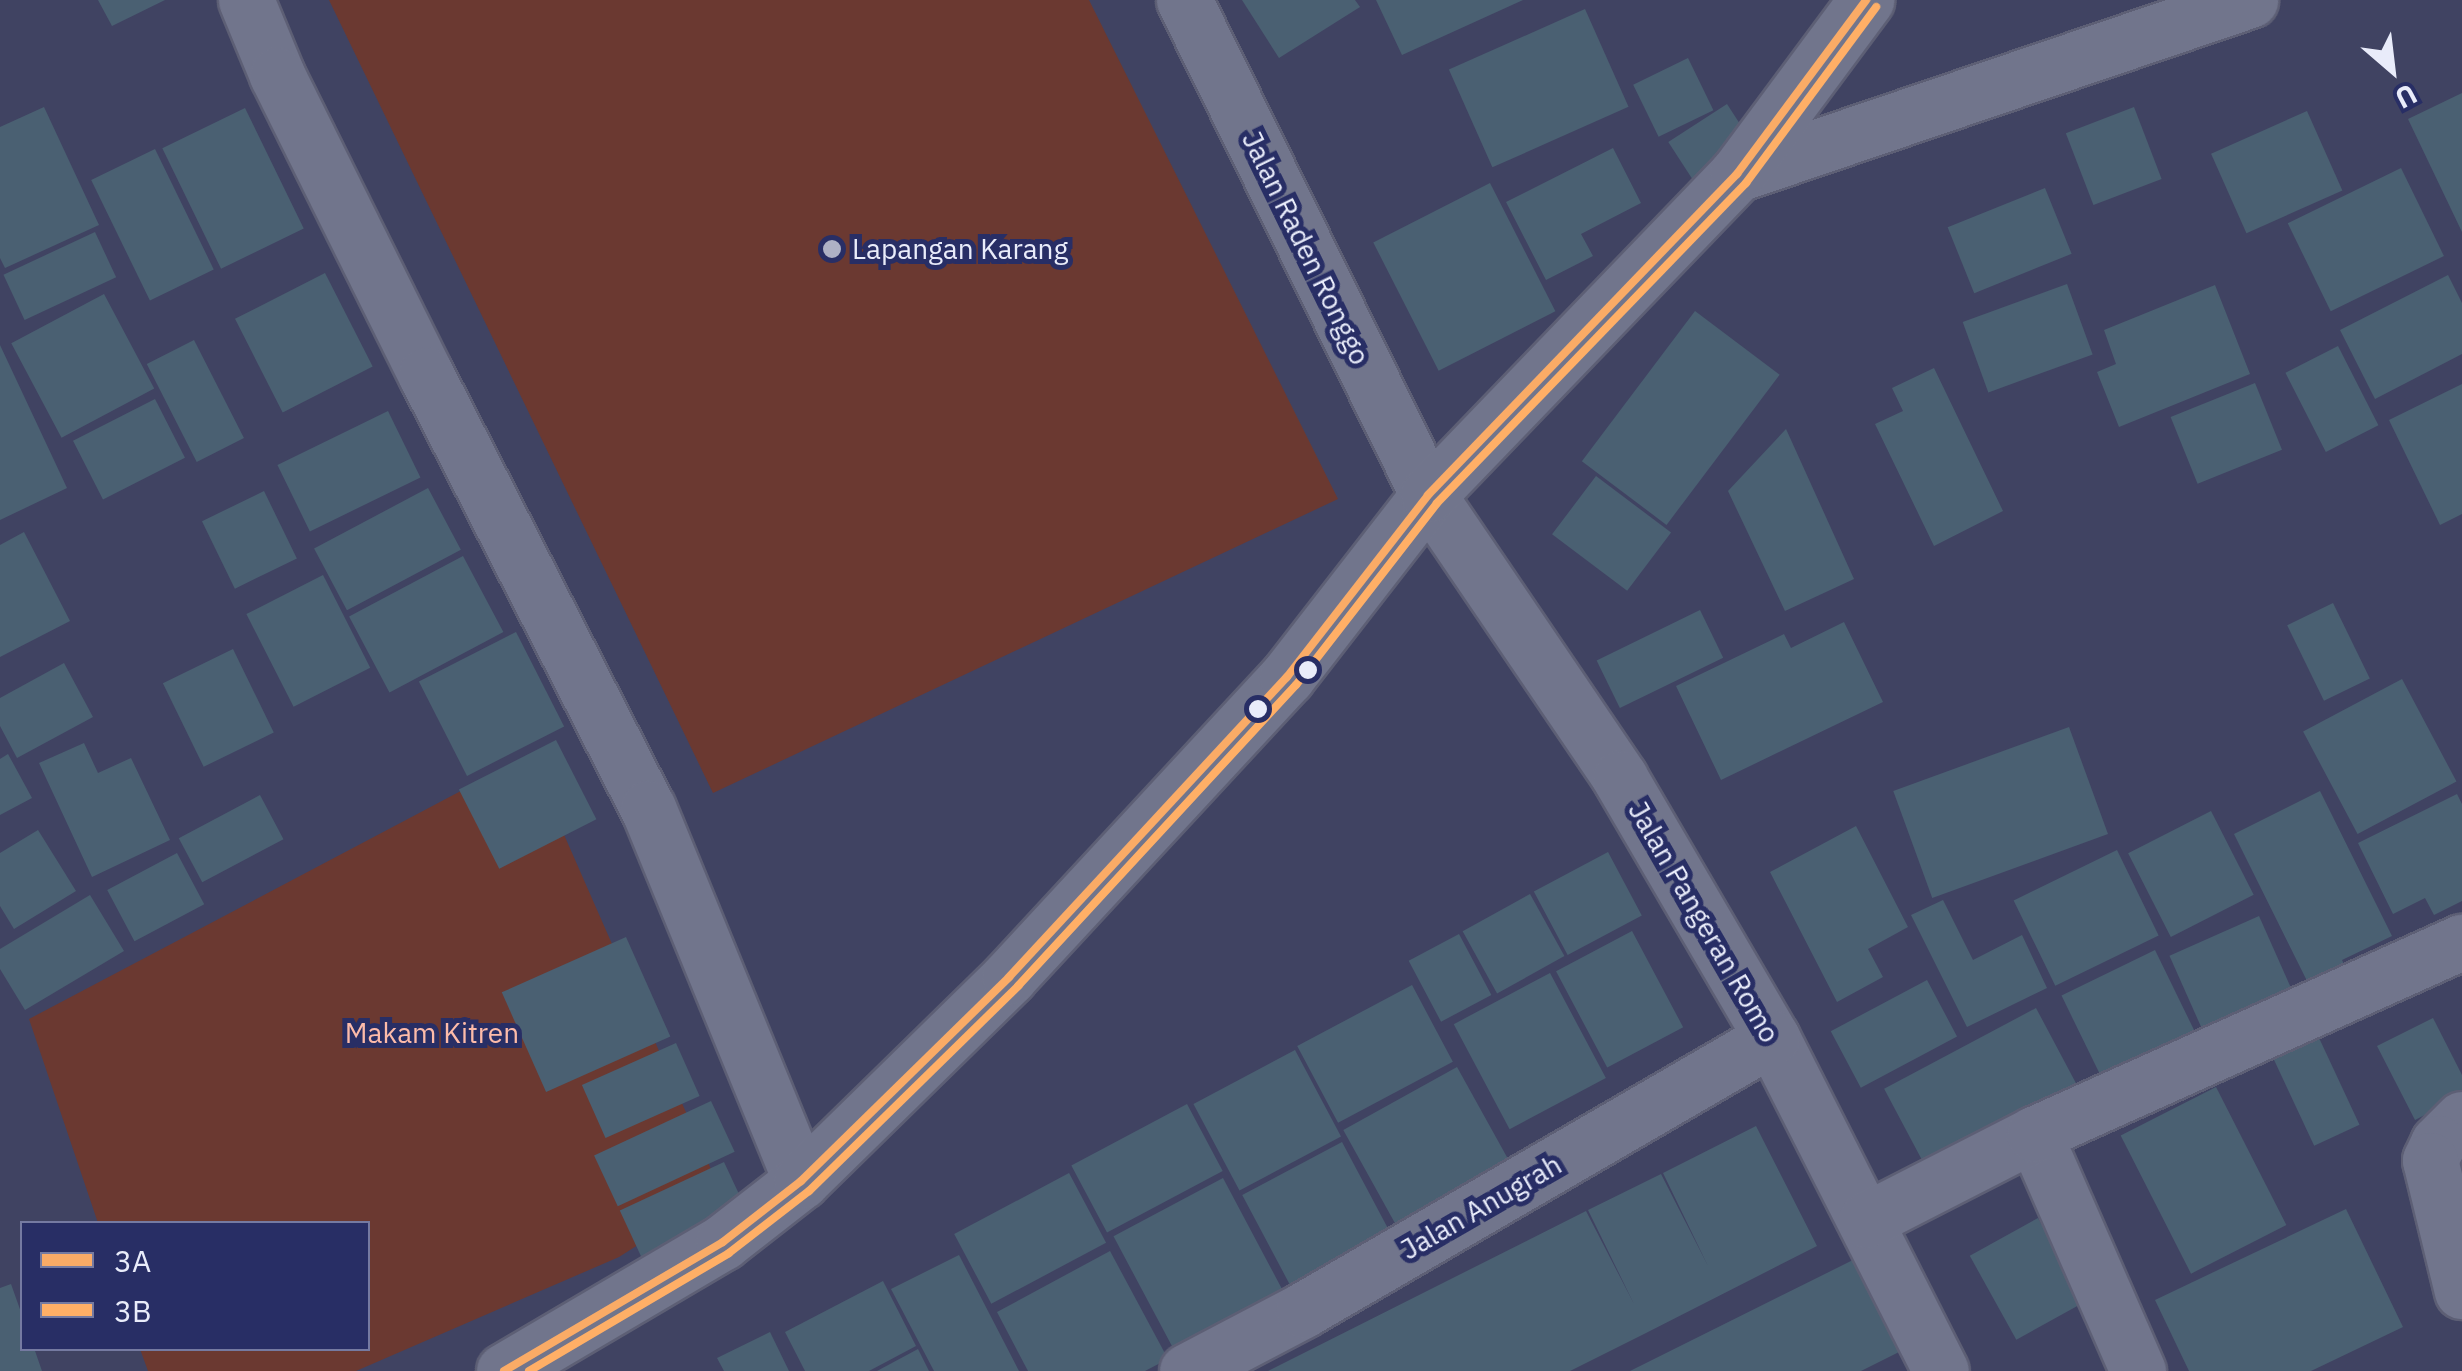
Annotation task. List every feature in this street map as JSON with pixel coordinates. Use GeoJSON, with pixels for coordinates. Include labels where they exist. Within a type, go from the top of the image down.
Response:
{"type":"FeatureCollection","features":[{"type":"Feature","properties":{"kind":"street"},"geometry":{"type":"LineString","coordinates":[[246,0],[277,76],[648,808],[801,1181]]}},
{"type":"Feature","properties":{"kind":"street","name":"Jalan Raden Ronggo"},"geometry":{"type":"LineString","coordinates":[[1184,0],[1428,496]]}},
{"type":"Feature","properties":{"kind":"street"},"geometry":{"type":"LineString","coordinates":[[504,1371],[723,1242],[801,1181],[1008,976],[1286,678],[1428,496],[1737,174],[1866,0]]}},
{"type":"Feature","properties":{"kind":"street"},"geometry":{"type":"LineString","coordinates":[[1737,174],[2250,0]]}},
{"type":"Feature","properties":{"kind":"street","name":"Jalan Pangeran Romo"},"geometry":{"type":"LineString","coordinates":[[1428,496],[1620,778],[1772,1038],[1939,1370]]}},
{"type":"Feature","properties":{"kind":"street"},"geometry":{"type":"LineString","coordinates":[[1866,1220],[2034,1134],[2462,942]]}},
{"type":"Feature","properties":{"kind":"street","name":"Jalan Anugrah"},"geometry":{"type":"LineString","coordinates":[[1186,1371],[1303,1310],[1772,1038]]}},
{"type":"Feature","properties":{"kind":"street"},"geometry":{"type":"LineString","coordinates":[[2462,1119],[2438,1143],[2430,1160],[2462,1292]]}},
{"type":"Feature","properties":{"kind":"street"},"geometry":{"type":"LineString","coordinates":[[2034,1134],[2138,1371]]}},
{"type":"Feature","properties":{"kind":"green space","name":"Lapangan Karang"},"geometry":{"type":"Polygon","coordinates":[[[329,0],[1089,0],[1338,499],[713,793],[329,0]]]}},
{"type":"Feature","properties":{"kind":"green space","name":"Makam Kitren"},"geometry":{"type":"Polygon","coordinates":[[[529,755],[721,1192],[619,1257],[356,1371],[148,1371],[141,1351],[370,1351],[370,1221],[97,1221],[29,1019],[529,755]]]}},
{"type":"Feature","properties":{"kind":"building"},"geometry":{"type":"Polygon","coordinates":[[[98,0],[165,0],[112,26],[98,0]]]}},
{"type":"Feature","properties":{"kind":"building"},"geometry":{"type":"Polygon","coordinates":[[[1242,0],[1355,0],[1360,7],[1279,58],[1242,0]]]}},
{"type":"Feature","properties":{"kind":"building"},"geometry":{"type":"Polygon","coordinates":[[[1376,0],[1523,0],[1402,55],[1376,0]]]}},
{"type":"Feature","properties":{"kind":"building"},"geometry":{"type":"Polygon","coordinates":[[[1585,9],[1629,107],[1492,167],[1449,70],[1585,9]]]}},
{"type":"Feature","properties":{"kind":"building"},"geometry":{"type":"Polygon","coordinates":[[[1688,58],[1713,110],[1659,137],[1633,85],[1688,58]]]}},
{"type":"Feature","properties":{"kind":"building"},"geometry":{"type":"Polygon","coordinates":[[[2462,93],[2462,232],[2408,119],[2462,93]]]}},
{"type":"Feature","properties":{"kind":"building"},"geometry":{"type":"Polygon","coordinates":[[[1727,104],[1752,142],[1693,180],[1668,142],[1727,104]]]}},
{"type":"Feature","properties":{"kind":"building"},"geometry":{"type":"Polygon","coordinates":[[[44,107],[99,225],[5,268],[0,258],[0,127],[44,107]]]}},
{"type":"Feature","properties":{"kind":"building"},"geometry":{"type":"Polygon","coordinates":[[[2134,107],[2162,179],[2093,205],[2066,133],[2134,107]]]}},
{"type":"Feature","properties":{"kind":"building"},"geometry":{"type":"Polygon","coordinates":[[[245,108],[304,228],[221,269],[162,148],[245,108]]]}},
{"type":"Feature","properties":{"kind":"building"},"geometry":{"type":"Polygon","coordinates":[[[2307,111],[2342,190],[2246,233],[2211,154],[2307,111]]]}},
{"type":"Feature","properties":{"kind":"building"},"geometry":{"type":"Polygon","coordinates":[[[1613,148],[1641,203],[1581,234],[1593,256],[1546,280],[1506,202],[1613,148]]]}},
{"type":"Feature","properties":{"kind":"building"},"geometry":{"type":"Polygon","coordinates":[[[155,149],[214,269],[150,301],[91,180],[155,149]]]}},
{"type":"Feature","properties":{"kind":"building"},"geometry":{"type":"Polygon","coordinates":[[[2401,168],[2444,256],[2331,311],[2288,223],[2401,168]]]}},
{"type":"Feature","properties":{"kind":"building"},"geometry":{"type":"Polygon","coordinates":[[[1490,183],[1555,311],[1439,371],[1373,242],[1490,183]]]}},
{"type":"Feature","properties":{"kind":"building"},"geometry":{"type":"Polygon","coordinates":[[[2045,188],[2072,254],[1974,293],[1948,227],[2045,188]]]}},
{"type":"Feature","properties":{"kind":"building"},"geometry":{"type":"Polygon","coordinates":[[[95,232],[116,277],[25,320],[3,275],[95,232]]]}},
{"type":"Feature","properties":{"kind":"building"},"geometry":{"type":"Polygon","coordinates":[[[325,273],[373,367],[283,412],[235,319],[325,273]]]}},
{"type":"Feature","properties":{"kind":"building"},"geometry":{"type":"Polygon","coordinates":[[[2448,275],[2462,303],[2462,354],[2375,399],[2340,330],[2448,275]]]}},
{"type":"Feature","properties":{"kind":"building"},"geometry":{"type":"Polygon","coordinates":[[[2067,284],[2093,354],[1988,392],[1963,322],[2067,284]]]}},
{"type":"Feature","properties":{"kind":"building"},"geometry":{"type":"Polygon","coordinates":[[[2215,285],[2250,374],[2119,427],[2097,372],[2116,364],[2104,330],[2215,285]]]}},
{"type":"Feature","properties":{"kind":"building"},"geometry":{"type":"Polygon","coordinates":[[[104,294],[154,388],[62,438],[11,343],[104,294]]]}},
{"type":"Feature","properties":{"kind":"building"},"geometry":{"type":"Polygon","coordinates":[[[1695,311],[1780,375],[1667,525],[1582,461],[1695,311]]]}},
{"type":"Feature","properties":{"kind":"building"},"geometry":{"type":"Polygon","coordinates":[[[194,340],[244,438],[197,462],[147,364],[194,340]]]}},
{"type":"Feature","properties":{"kind":"building"},"geometry":{"type":"Polygon","coordinates":[[[0,345],[67,488],[0,520],[0,345]]]}},
{"type":"Feature","properties":{"kind":"building"},"geometry":{"type":"Polygon","coordinates":[[[2338,346],[2378,425],[2326,452],[2285,373],[2338,346]]]}},
{"type":"Feature","properties":{"kind":"building"},"geometry":{"type":"Polygon","coordinates":[[[1934,368],[2003,511],[1934,546],[1875,424],[1903,411],[1892,388],[1934,368]]]}},
{"type":"Feature","properties":{"kind":"building"},"geometry":{"type":"Polygon","coordinates":[[[2255,383],[2282,450],[2198,484],[2171,417],[2255,383]]]}},
{"type":"Feature","properties":{"kind":"building"},"geometry":{"type":"Polygon","coordinates":[[[2462,384],[2462,514],[2440,525],[2389,420],[2462,384]]]}},
{"type":"Feature","properties":{"kind":"building"},"geometry":{"type":"Polygon","coordinates":[[[155,399],[185,458],[103,500],[73,441],[155,399]]]}},
{"type":"Feature","properties":{"kind":"building"},"geometry":{"type":"Polygon","coordinates":[[[388,411],[420,478],[310,531],[277,465],[388,411]]]}},
{"type":"Feature","properties":{"kind":"building"},"geometry":{"type":"Polygon","coordinates":[[[1786,429],[1854,579],[1785,611],[1728,491],[1786,429]]]}},
{"type":"Feature","properties":{"kind":"building"},"geometry":{"type":"Polygon","coordinates":[[[1596,476],[1671,533],[1627,591],[1552,534],[1596,476]]]}},
{"type":"Feature","properties":{"kind":"building"},"geometry":{"type":"Polygon","coordinates":[[[428,488],[461,550],[347,610],[314,549],[428,488]]]}},
{"type":"Feature","properties":{"kind":"building"},"geometry":{"type":"Polygon","coordinates":[[[264,491],[297,558],[235,589],[202,521],[264,491]]]}},
{"type":"Feature","properties":{"kind":"building"},"geometry":{"type":"Polygon","coordinates":[[[24,532],[70,621],[0,657],[0,545],[24,532]]]}},
{"type":"Feature","properties":{"kind":"building"},"geometry":{"type":"Polygon","coordinates":[[[463,556],[503,632],[389,692],[349,617],[463,556]]]}},
{"type":"Feature","properties":{"kind":"building"},"geometry":{"type":"Polygon","coordinates":[[[323,575],[370,668],[294,707],[246,614],[323,575]]]}},
{"type":"Feature","properties":{"kind":"building"},"geometry":{"type":"Polygon","coordinates":[[[2333,603],[2370,678],[2324,701],[2287,625],[2333,603]]]}},
{"type":"Feature","properties":{"kind":"building"},"geometry":{"type":"Polygon","coordinates":[[[1700,610],[1723,658],[1620,708],[1597,660],[1700,610]]]}},
{"type":"Feature","properties":{"kind":"building"},"geometry":{"type":"Polygon","coordinates":[[[1844,622],[1883,702],[1721,780],[1676,686],[1784,634],[1791,648],[1844,622]]]}},
{"type":"Feature","properties":{"kind":"building"},"geometry":{"type":"Polygon","coordinates":[[[516,632],[564,726],[467,776],[419,681],[516,632]]]}},
{"type":"Feature","properties":{"kind":"building"},"geometry":{"type":"Polygon","coordinates":[[[233,649],[274,733],[204,767],[163,683],[233,649]]]}},
{"type":"Feature","properties":{"kind":"building"},"geometry":{"type":"Polygon","coordinates":[[[64,663],[93,717],[17,758],[0,726],[0,698],[64,663]]]}},
{"type":"Feature","properties":{"kind":"building"},"geometry":{"type":"Polygon","coordinates":[[[2402,679],[2456,781],[2358,834],[2303,732],[2402,679]]]}},
{"type":"Feature","properties":{"kind":"building"},"geometry":{"type":"Polygon","coordinates":[[[2069,727],[2108,834],[1932,898],[1893,791],[2069,727]]]}},
{"type":"Feature","properties":{"kind":"building"},"geometry":{"type":"Polygon","coordinates":[[[556,740],[596,819],[499,869],[459,789],[556,740]]]}},
{"type":"Feature","properties":{"kind":"building"},"geometry":{"type":"Polygon","coordinates":[[[84,743],[98,773],[131,758],[170,840],[92,877],[39,763],[84,743]]]}},
{"type":"Feature","properties":{"kind":"building"},"geometry":{"type":"Polygon","coordinates":[[[8,754],[32,798],[0,815],[0,759],[8,754]]]}},
{"type":"Feature","properties":{"kind":"building"},"geometry":{"type":"Polygon","coordinates":[[[2320,791],[2392,936],[2342,960],[2350,977],[2314,995],[2234,834],[2320,791]]]}},
{"type":"Feature","properties":{"kind":"building"},"geometry":{"type":"Polygon","coordinates":[[[2457,794],[2462,804],[2462,901],[2434,915],[2425,898],[2393,914],[2358,843],[2457,794]]]}},
{"type":"Feature","properties":{"kind":"building"},"geometry":{"type":"Polygon","coordinates":[[[260,795],[283,839],[202,882],[179,838],[260,795]]]}},
{"type":"Feature","properties":{"kind":"building"},"geometry":{"type":"Polygon","coordinates":[[[2211,811],[2254,895],[2171,937],[2128,853],[2211,811]]]}},
{"type":"Feature","properties":{"kind":"building"},"geometry":{"type":"Polygon","coordinates":[[[1856,826],[1908,927],[1868,949],[1883,977],[1837,1002],[1770,872],[1856,826]]]}},
{"type":"Feature","properties":{"kind":"building"},"geometry":{"type":"Polygon","coordinates":[[[38,830],[76,891],[14,929],[0,906],[0,853],[38,830]]]}},
{"type":"Feature","properties":{"kind":"building"},"geometry":{"type":"Polygon","coordinates":[[[2117,850],[2159,935],[2055,986],[2014,900],[2117,850]]]}},
{"type":"Feature","properties":{"kind":"building"},"geometry":{"type":"Polygon","coordinates":[[[1608,852],[1642,916],[1568,955],[1534,891],[1608,852]]]}},
{"type":"Feature","properties":{"kind":"building"},"geometry":{"type":"Polygon","coordinates":[[[177,853],[204,904],[134,941],[107,890],[177,853]]]}},
{"type":"Feature","properties":{"kind":"building"},"geometry":{"type":"Polygon","coordinates":[[[1530,894],[1564,956],[1497,993],[1463,931],[1530,894]]]}},
{"type":"Feature","properties":{"kind":"building"},"geometry":{"type":"Polygon","coordinates":[[[90,895],[124,951],[25,1010],[0,969],[0,949],[90,895]]]}},
{"type":"Feature","properties":{"kind":"building"},"geometry":{"type":"Polygon","coordinates":[[[1943,900],[1973,960],[2022,935],[2047,988],[1967,1027],[1911,915],[1943,900]]]}},
{"type":"Feature","properties":{"kind":"building"},"geometry":{"type":"Polygon","coordinates":[[[2259,916],[2296,999],[2206,1039],[2169,956],[2259,916]]]}},
{"type":"Feature","properties":{"kind":"building"},"geometry":{"type":"Polygon","coordinates":[[[1632,931],[1683,1027],[1607,1068],[1556,971],[1632,931]]]}},
{"type":"Feature","properties":{"kind":"building"},"geometry":{"type":"Polygon","coordinates":[[[1459,934],[1491,995],[1441,1022],[1409,961],[1459,934]]]}},
{"type":"Feature","properties":{"kind":"building"},"geometry":{"type":"Polygon","coordinates":[[[626,937],[670,1037],[546,1092],[502,992],[626,937]]]}},
{"type":"Feature","properties":{"kind":"building"},"geometry":{"type":"Polygon","coordinates":[[[2155,950],[2201,1045],[2108,1091],[2062,996],[2155,950]]]}},
{"type":"Feature","properties":{"kind":"building"},"geometry":{"type":"Polygon","coordinates":[[[1550,973],[1606,1078],[1510,1129],[1454,1024],[1550,973]]]}},
{"type":"Feature","properties":{"kind":"building"},"geometry":{"type":"Polygon","coordinates":[[[1927,980],[1957,1037],[1861,1088],[1831,1031],[1927,980]]]}},
{"type":"Feature","properties":{"kind":"building"},"geometry":{"type":"Polygon","coordinates":[[[1412,985],[1453,1062],[1338,1123],[1297,1046],[1412,985]]]}},
{"type":"Feature","properties":{"kind":"building"},"geometry":{"type":"Polygon","coordinates":[[[2036,1008],[2084,1099],[1932,1180],[1884,1089],[2036,1008]]]}},
{"type":"Feature","properties":{"kind":"building"},"geometry":{"type":"Polygon","coordinates":[[[2433,1018],[2462,1075],[2462,1096],[2415,1120],[2377,1046],[2433,1018]]]}},
{"type":"Feature","properties":{"kind":"building"},"geometry":{"type":"Polygon","coordinates":[[[2313,1025],[2359,1125],[2314,1146],[2268,1046],[2313,1025]]]}},
{"type":"Feature","properties":{"kind":"building"},"geometry":{"type":"Polygon","coordinates":[[[676,1043],[700,1096],[605,1138],[582,1085],[676,1043]]]}},
{"type":"Feature","properties":{"kind":"building"},"geometry":{"type":"Polygon","coordinates":[[[1295,1050],[1341,1137],[1239,1191],[1193,1104],[1295,1050]]]}},
{"type":"Feature","properties":{"kind":"building"},"geometry":{"type":"Polygon","coordinates":[[[1457,1067],[1514,1169],[1400,1232],[1343,1130],[1457,1067]]]}},
{"type":"Feature","properties":{"kind":"building"},"geometry":{"type":"Polygon","coordinates":[[[2216,1087],[2286,1225],[2191,1274],[2121,1136],[2216,1087]]]}},
{"type":"Feature","properties":{"kind":"building"},"geometry":{"type":"Polygon","coordinates":[[[711,1101],[735,1152],[618,1206],[594,1156],[711,1101]]]}},
{"type":"Feature","properties":{"kind":"building"},"geometry":{"type":"Polygon","coordinates":[[[1187,1104],[1223,1171],[1107,1233],[1071,1166],[1187,1104]]]}},
{"type":"Feature","properties":{"kind":"building"},"geometry":{"type":"Polygon","coordinates":[[[1756,1126],[1817,1246],[1646,1333],[1570,1371],[1268,1371],[1586,1211],[1634,1304],[1588,1210],[1661,1174],[1708,1266],[1663,1173],[1756,1126]]]}},
{"type":"Feature","properties":{"kind":"building"},"geometry":{"type":"Polygon","coordinates":[[[1342,1142],[1391,1234],[1291,1287],[1242,1195],[1342,1142]]]}},
{"type":"Feature","properties":{"kind":"building"},"geometry":{"type":"Polygon","coordinates":[[[724,1162],[747,1212],[643,1260],[620,1211],[724,1162]]]}},
{"type":"Feature","properties":{"kind":"building"},"geometry":{"type":"Polygon","coordinates":[[[1069,1173],[1106,1243],[991,1304],[954,1234],[1069,1173]]]}},
{"type":"Feature","properties":{"kind":"building"},"geometry":{"type":"Polygon","coordinates":[[[1223,1178],[1284,1292],[1174,1350],[1114,1236],[1223,1178]]]}},
{"type":"Feature","properties":{"kind":"building"},"geometry":{"type":"Polygon","coordinates":[[[2346,1209],[2403,1327],[2311,1371],[2189,1371],[2155,1300],[2346,1209]]]}},
{"type":"Feature","properties":{"kind":"building"},"geometry":{"type":"Polygon","coordinates":[[[2038,1218],[2085,1302],[2016,1340],[1970,1256],[2038,1218]]]}},
{"type":"Feature","properties":{"kind":"building"},"geometry":{"type":"Polygon","coordinates":[[[1110,1251],[1168,1359],[1145,1371],[1028,1371],[997,1312],[1110,1251]]]}},
{"type":"Feature","properties":{"kind":"building"},"geometry":{"type":"Polygon","coordinates":[[[959,1255],[1019,1371],[934,1371],[891,1289],[959,1255]]]}},
{"type":"Feature","properties":{"kind":"building"},"geometry":{"type":"Polygon","coordinates":[[[1859,1257],[1905,1349],[1861,1371],[1630,1371],[1859,1257]]]}},
{"type":"Feature","properties":{"kind":"building"},"geometry":{"type":"Polygon","coordinates":[[[883,1281],[916,1346],[869,1371],[805,1371],[785,1332],[883,1281]]]}},
{"type":"Feature","properties":{"kind":"building"},"geometry":{"type":"Polygon","coordinates":[[[11,1284],[20,1309],[20,1351],[35,1351],[42,1371],[0,1371],[0,1288],[11,1284]]]}},
{"type":"Feature","properties":{"kind":"building"},"geometry":{"type":"Polygon","coordinates":[[[770,1332],[789,1371],[724,1371],[717,1358],[770,1332]]]}},
{"type":"Feature","properties":{"kind":"building"},"geometry":{"type":"Polygon","coordinates":[[[918,1349],[929,1371],[877,1371],[918,1349]]]}},
{"type":"Feature","properties":{"kind":"transit line","name":"3A"},"geometry":{"type":"LineString","coordinates":[[504,1371],[723,1242],[801,1181],[1009,977],[1287,677],[1428,495],[1737,174],[1866,0]]}},
{"type":"Feature","properties":{"kind":"transit line","name":"3B"},"geometry":{"type":"LineString","coordinates":[[529,1371],[729,1253],[809,1191],[1018,986],[1296,685],[1437,503],[1746,183],[1876,7]]}},
{"type":"Feature","properties":{"kind":"place","name":"Lapangan Karang"},"geometry":{"type":"Point","coordinates":[832,249]}}]}
